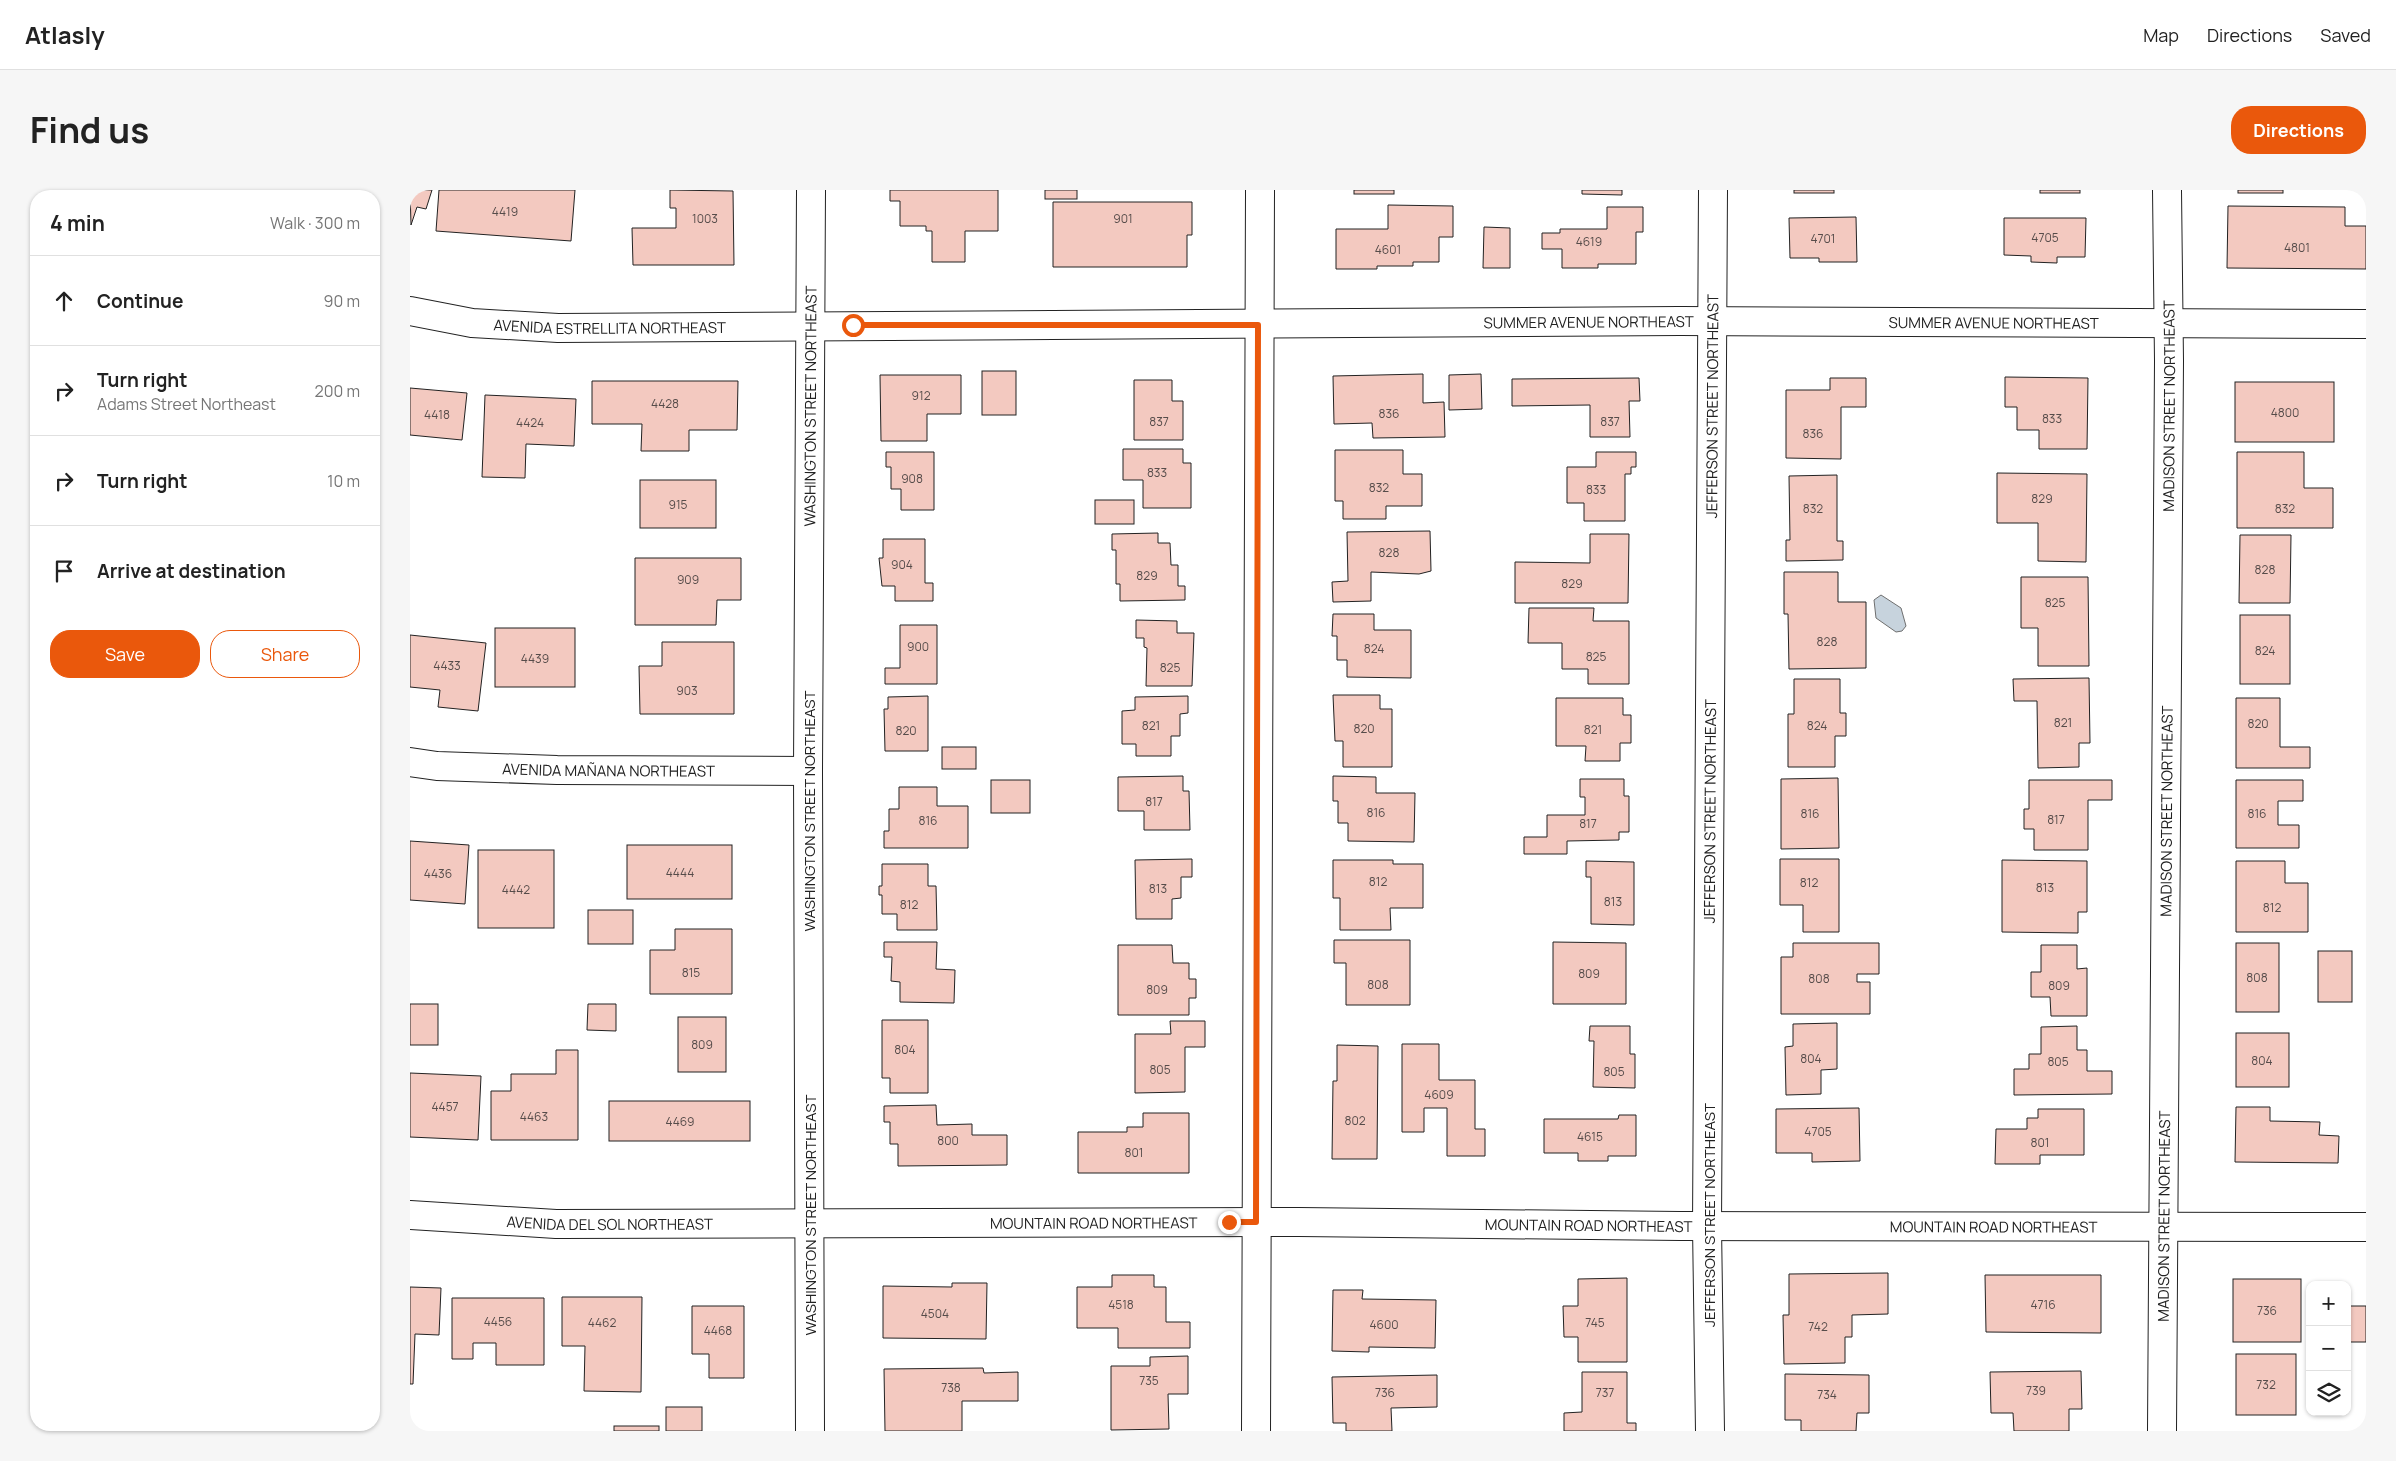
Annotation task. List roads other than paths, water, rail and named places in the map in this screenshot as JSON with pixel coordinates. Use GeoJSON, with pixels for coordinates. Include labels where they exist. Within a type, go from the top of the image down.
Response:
{"type":"FeatureCollection","features":[{"type":"Feature","properties":{"kind":"street","name":"WASHINGTON STREET NORTHEAST"},"geometry":{"type":"LineString","coordinates":[[810,1431],[808,772],[811,190]]}},
{"type":"Feature","properties":{"kind":"street"},"geometry":{"type":"LineString","coordinates":[[1256,1431],[1258,325],[1260,190]]}},
{"type":"Feature","properties":{"kind":"street","name":"JEFFERSON STREET NORTHEAST"},"geometry":{"type":"LineString","coordinates":[[1710,1431],[1708,1226],[1713,190]]}},
{"type":"Feature","properties":{"kind":"street","name":"MADISON STREET NORTHEAST"},"geometry":{"type":"LineString","coordinates":[[2162,1431],[2169,325],[2167,190]]}},
{"type":"Feature","properties":{"kind":"street","name":"AVENIDA ESTRELLITA NORTHEAST"},"geometry":{"type":"LineString","coordinates":[[410,311],[472,323],[558,328],[811,326]]}},
{"type":"Feature","properties":{"kind":"street","name":"SUMMER AVENUE NORTHEAST"},"geometry":{"type":"LineString","coordinates":[[811,326],[1713,321],[2169,325],[2366,324]]}},
{"type":"Feature","properties":{"kind":"street","name":"AVENIDA MAÑANA NORTHEAST"},"geometry":{"type":"LineString","coordinates":[[410,762],[437,766],[557,770],[808,772]]}},
{"type":"Feature","properties":{"kind":"street","name":"AVENIDA DEL SOL NORTHEAST"},"geometry":{"type":"LineString","coordinates":[[410,1216],[556,1224],[810,1224]]}},
{"type":"Feature","properties":{"kind":"street","name":"MOUNTAIN ROAD NORTHEAST"},"geometry":{"type":"LineString","coordinates":[[810,1224],[1256,1222],[1708,1226],[2366,1227]]}}]}
